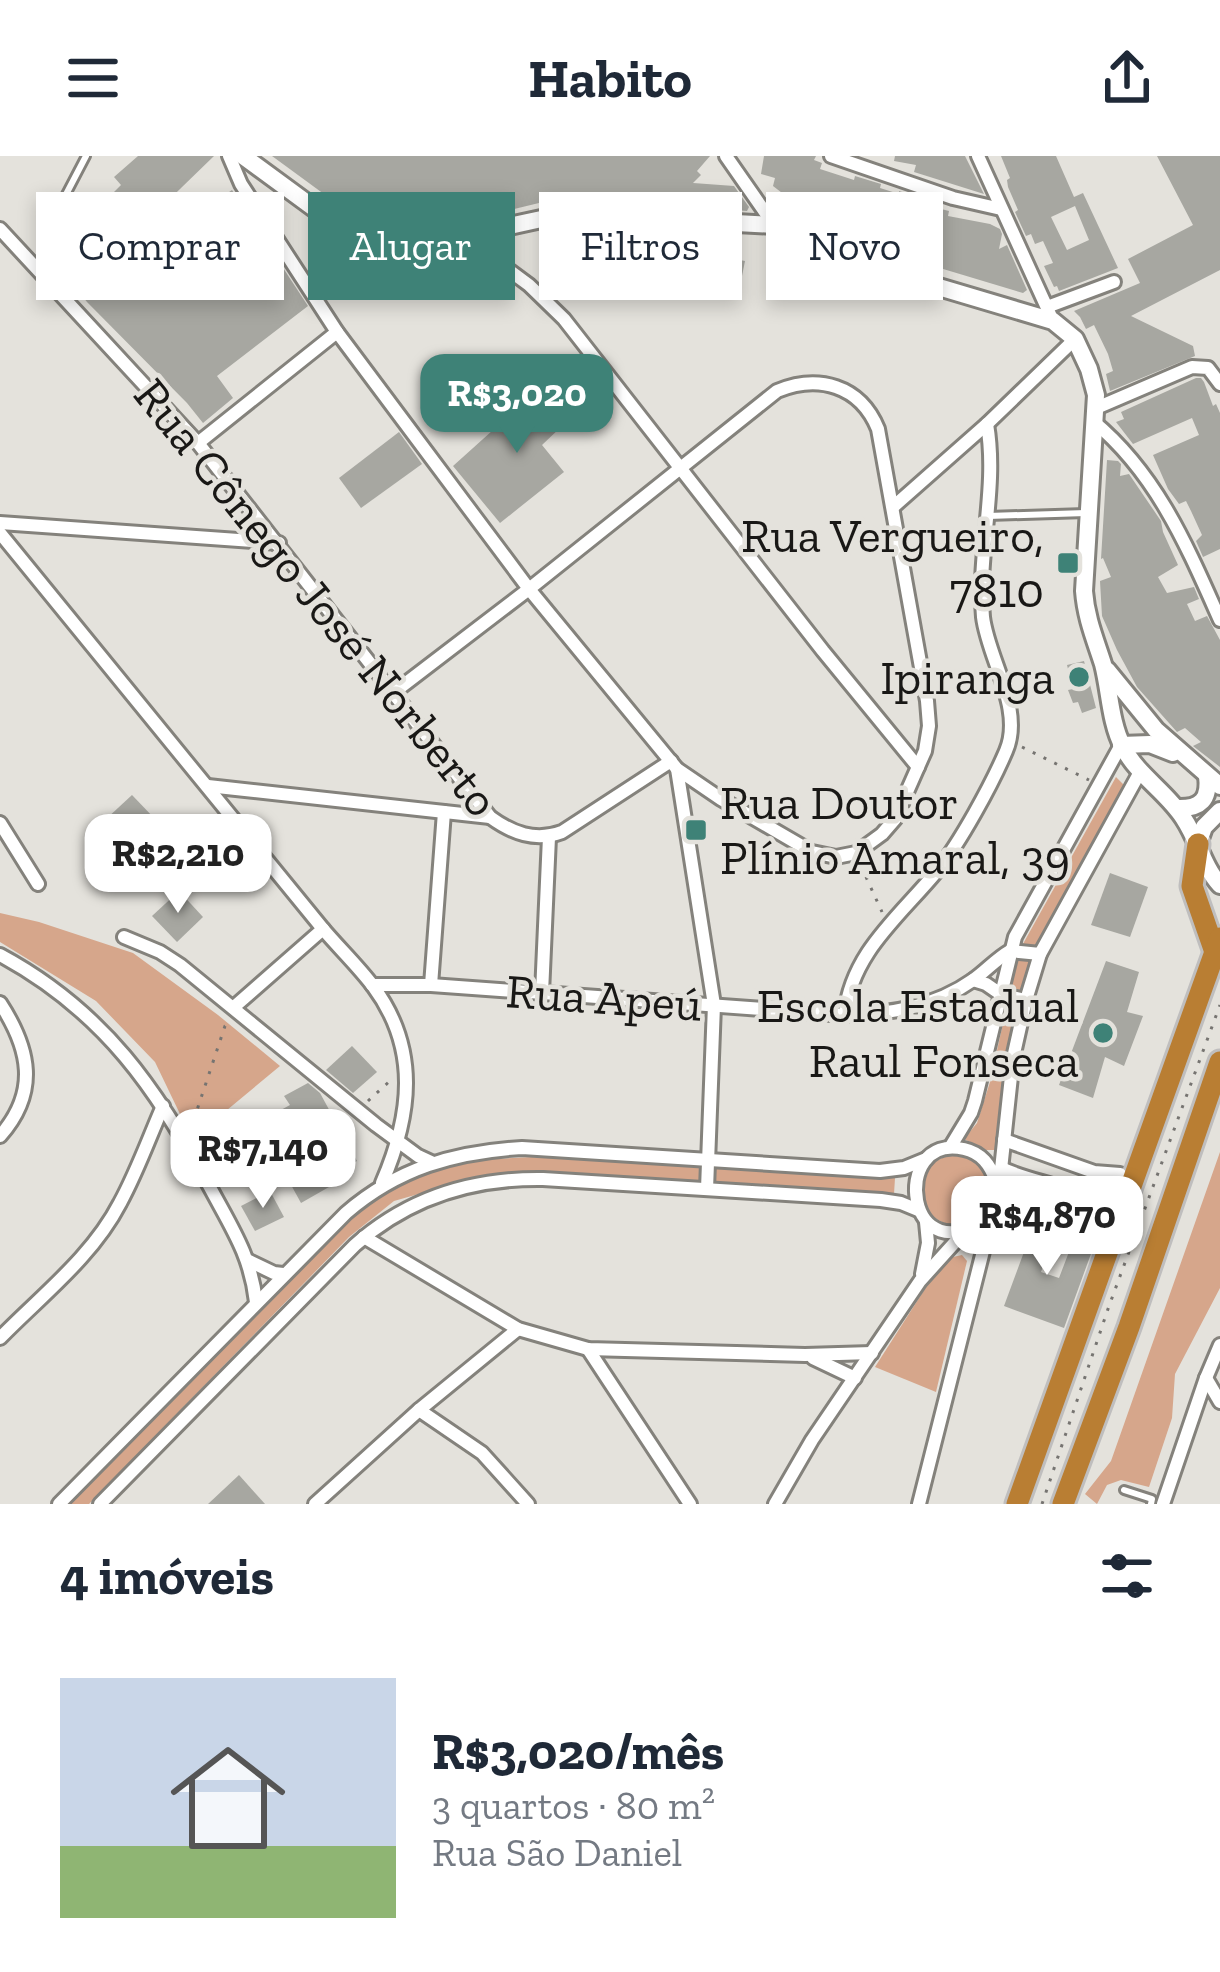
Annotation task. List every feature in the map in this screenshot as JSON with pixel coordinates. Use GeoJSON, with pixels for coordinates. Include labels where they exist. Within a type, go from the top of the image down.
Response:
{"type":"FeatureCollection","features":[{"type":"Feature","properties":{"kind":"highway"},"geometry":{"type":"LineString","coordinates":[[1017,1504],[1217,945],[1192,886],[1198,844]]}},
{"type":"Feature","properties":{"kind":"highway"},"geometry":{"type":"LineString","coordinates":[[1063,1504],[1220,1062]]}},
{"type":"Feature","properties":{"kind":"main road"},"geometry":{"type":"LineString","coordinates":[[243,156],[308,204]]}},
{"type":"Feature","properties":{"kind":"main road"},"geometry":{"type":"LineString","coordinates":[[515,225],[588,214],[766,225]]}},
{"type":"Feature","properties":{"kind":"main road"},"geometry":{"type":"LineString","coordinates":[[943,287],[1050,314],[1076,340],[1095,389],[1085,609],[1121,745],[1140,772],[1177,808],[1220,885]]}},
{"type":"Feature","properties":{"kind":"main road"},"geometry":{"type":"LineString","coordinates":[[1103,665],[1139,712],[1207,776],[1208,793],[1201,803],[1177,808]]}},
{"type":"Feature","properties":{"kind":"main road"},"geometry":{"type":"LineString","coordinates":[[1121,745],[1150,744],[1207,776]]}},
{"type":"Feature","properties":{"kind":"main road"},"geometry":{"type":"LineString","coordinates":[[1198,844],[1204,827],[1220,811]]}},
{"type":"Feature","properties":{"kind":"street"},"geometry":{"type":"LineString","coordinates":[[229,156],[337,332],[530,589],[674,765],[721,799],[812,852],[836,857],[856,853],[896,819],[928,738],[928,713],[883,452],[872,415],[853,396],[820,382],[795,383],[777,391],[530,589],[393,693]]}},
{"type":"Feature","properties":{"kind":"street"},"geometry":{"type":"LineString","coordinates":[[726,156],[766,214]]}},
{"type":"Feature","properties":{"kind":"street"},"geometry":{"type":"LineString","coordinates":[[832,156],[953,198],[1001,208]]}},
{"type":"Feature","properties":{"kind":"street"},"geometry":{"type":"LineString","coordinates":[[978,156],[1050,314],[1114,282]]}},
{"type":"Feature","properties":{"kind":"street","name":"Rua Cônego José Norberto"},"geometry":{"type":"LineString","coordinates":[[0,229],[198,443],[490,817],[527,836],[549,837],[674,765]]}},
{"type":"Feature","properties":{"kind":"street"},"geometry":{"type":"LineString","coordinates":[[515,277],[545,300],[918,767]]}},
{"type":"Feature","properties":{"kind":"street"},"geometry":{"type":"LineString","coordinates":[[198,443],[337,332]]}},
{"type":"Feature","properties":{"kind":"street"},"geometry":{"type":"LineString","coordinates":[[892,507],[1076,340]]}},
{"type":"Feature","properties":{"kind":"street"},"geometry":{"type":"LineString","coordinates":[[1220,383],[1208,368],[1192,367],[1094,415],[1157,490],[1220,620]]}},
{"type":"Feature","properties":{"kind":"street"},"geometry":{"type":"LineString","coordinates":[[845,1015],[850,982],[865,955],[948,855],[1010,741],[1008,699],[988,647],[983,617],[991,452],[987,424]]}},
{"type":"Feature","properties":{"kind":"street"},"geometry":{"type":"LineString","coordinates":[[0,523],[279,543]]}},
{"type":"Feature","properties":{"kind":"street"},"geometry":{"type":"LineString","coordinates":[[0,532],[372,986],[394,1024],[407,1088],[399,1141],[381,1184]]}},
{"type":"Feature","properties":{"kind":"street"},"geometry":{"type":"LineString","coordinates":[[59,1504],[346,1213],[381,1184],[433,1163],[476,1152],[537,1149],[880,1171],[904,1168],[951,1146],[971,1113],[1010,951],[1023,920],[1121,745]]}},
{"type":"Feature","properties":{"kind":"street"},"geometry":{"type":"LineString","coordinates":[[674,765],[714,1005],[707,1189]]}},
{"type":"Feature","properties":{"kind":"street"},"geometry":{"type":"LineString","coordinates":[[920,1504],[999,1188],[1013,1058],[1026,1000],[1040,954],[1140,772]]}},
{"type":"Feature","properties":{"kind":"street"},"geometry":{"type":"LineString","coordinates":[[208,786],[490,817]]}},
{"type":"Feature","properties":{"kind":"street"},"geometry":{"type":"LineString","coordinates":[[431,985],[444,812]]}},
{"type":"Feature","properties":{"kind":"street"},"geometry":{"type":"LineString","coordinates":[[0,824],[38,884]]}},
{"type":"Feature","properties":{"kind":"street"},"geometry":{"type":"LineString","coordinates":[[542,993],[549,837]]}},
{"type":"Feature","properties":{"kind":"street"},"geometry":{"type":"LineString","coordinates":[[237,1010],[323,929]]}},
{"type":"Feature","properties":{"kind":"street"},"geometry":{"type":"LineString","coordinates":[[124,938],[160,952],[357,1109],[433,1163]]}},
{"type":"Feature","properties":{"kind":"street"},"geometry":{"type":"LineString","coordinates":[[1010,951],[1040,954]]}},
{"type":"Feature","properties":{"kind":"street","name":"Rua Apeú"},"geometry":{"type":"LineString","coordinates":[[372,986],[431,985],[872,1015],[939,999],[1010,951]]}},
{"type":"Feature","properties":{"kind":"street"},"geometry":{"type":"LineString","coordinates":[[0,956],[68,998],[120,1050],[163,1106],[249,1261],[256,1301]]}},
{"type":"Feature","properties":{"kind":"street"},"geometry":{"type":"LineString","coordinates":[[973,980],[1002,995],[1026,1000]]}},
{"type":"Feature","properties":{"kind":"street"},"geometry":{"type":"LineString","coordinates":[[0,1003],[27,1064],[20,1108],[0,1136]]}},
{"type":"Feature","properties":{"kind":"street"},"geometry":{"type":"LineString","coordinates":[[0,1338],[101,1233],[120,1204],[163,1106]]}},
{"type":"Feature","properties":{"kind":"street"},"geometry":{"type":"LineString","coordinates":[[1004,1140],[1094,1172],[1120,1174]]}},
{"type":"Feature","properties":{"kind":"street"},"geometry":{"type":"LineString","coordinates":[[951,1146],[974,1151],[986,1161],[999,1188]]}},
{"type":"Feature","properties":{"kind":"street"},"geometry":{"type":"LineString","coordinates":[[536,1179],[537,1149]]}},
{"type":"Feature","properties":{"kind":"street"},"geometry":{"type":"LineString","coordinates":[[920,1281],[928,1249],[914,1188],[926,1159]]}},
{"type":"Feature","properties":{"kind":"street"},"geometry":{"type":"LineString","coordinates":[[1001,1168],[1086,1196],[1116,1226]]}},
{"type":"Feature","properties":{"kind":"street"},"geometry":{"type":"LineString","coordinates":[[100,1504],[364,1237],[435,1195],[510,1178],[880,1200],[901,1203],[938,1229],[966,1230]]}},
{"type":"Feature","properties":{"kind":"street"},"geometry":{"type":"LineString","coordinates":[[775,1504],[920,1281],[966,1230],[992,1214]]}},
{"type":"Feature","properties":{"kind":"street"},"geometry":{"type":"LineString","coordinates":[[364,1237],[518,1329],[588,1349],[872,1353]]}},
{"type":"Feature","properties":{"kind":"street"},"geometry":{"type":"LineString","coordinates":[[249,1261],[283,1274]]}},
{"type":"Feature","properties":{"kind":"street"},"geometry":{"type":"LineString","coordinates":[[315,1504],[518,1329]]}},
{"type":"Feature","properties":{"kind":"street"},"geometry":{"type":"LineString","coordinates":[[224,1336],[244,1356]]}},
{"type":"Feature","properties":{"kind":"street"},"geometry":{"type":"LineString","coordinates":[[1163,1504],[1220,1345]]}},
{"type":"Feature","properties":{"kind":"street"},"geometry":{"type":"LineString","coordinates":[[588,1349],[690,1504]]}},
{"type":"Feature","properties":{"kind":"street"},"geometry":{"type":"LineString","coordinates":[[805,1355],[855,1378]]}},
{"type":"Feature","properties":{"kind":"street"},"geometry":{"type":"LineString","coordinates":[[1206,1378],[1220,1402]]}},
{"type":"Feature","properties":{"kind":"street"},"geometry":{"type":"LineString","coordinates":[[419,1410],[482,1453],[526,1503]]}},
{"type":"Feature","properties":{"kind":"street"},"geometry":{"type":"LineString","coordinates":[[133,1426],[157,1446]]}},
{"type":"Feature","properties":{"kind":"lane"},"geometry":{"type":"LineString","coordinates":[[67,192],[86,156]]}},
{"type":"Feature","properties":{"kind":"lane"},"geometry":{"type":"LineString","coordinates":[[988,516],[1088,513]]}},
{"type":"Feature","properties":{"kind":"lane"},"geometry":{"type":"LineString","coordinates":[[1206,1378],[1220,1370]]}},
{"type":"Feature","properties":{"kind":"lane"},"geometry":{"type":"LineString","coordinates":[[1124,1490],[1152,1498],[1150,1504]]}},
{"type":"Feature","properties":{"kind":"path"},"geometry":{"type":"LineString","coordinates":[[1010,741],[1090,781]]}},
{"type":"Feature","properties":{"kind":"path"},"geometry":{"type":"LineString","coordinates":[[858,859],[888,925]]}},
{"type":"Feature","properties":{"kind":"path"},"geometry":{"type":"LineString","coordinates":[[1042,1504],[1108,1306],[1220,1005]]}},
{"type":"Feature","properties":{"kind":"path"},"geometry":{"type":"LineString","coordinates":[[186,1143],[225,1026],[237,1010]]}},
{"type":"Feature","properties":{"kind":"path"},"geometry":{"type":"LineString","coordinates":[[357,1109],[405,1068]]}},
{"type":"Feature","properties":{"kind":"shaded area"},"geometry":{"type":"Polygon","coordinates":[[[1116,777],[1125,786],[1037,945],[1008,1049],[997,1150],[986,1150],[964,1139],[977,1123],[990,1082],[1019,951],[1116,777]]]}},
{"type":"Feature","properties":{"kind":"shaded area"},"geometry":{"type":"Polygon","coordinates":[[[0,913],[133,953],[280,1066],[192,1139],[155,1062],[96,1001],[0,942],[0,913]]]}},
{"type":"Feature","properties":{"kind":"shaded area"},"geometry":{"type":"Polygon","coordinates":[[[1220,1152],[1220,1288],[1175,1374],[1172,1418],[1149,1487],[1121,1480],[1107,1485],[1097,1504],[1085,1494],[1111,1461],[1220,1152]]]}},
{"type":"Feature","properties":{"kind":"shaded area"},"geometry":{"type":"Polygon","coordinates":[[[956,1155],[981,1165],[991,1190],[981,1215],[956,1225],[931,1215],[921,1190],[931,1165],[956,1155]]]}},
{"type":"Feature","properties":{"kind":"shaded area"},"geometry":{"type":"Polygon","coordinates":[[[532,1157],[895,1178],[894,1194],[531,1172],[478,1177],[394,1201],[349,1237],[89,1504],[68,1504],[358,1206],[423,1175],[476,1160],[532,1157]]]}},
{"type":"Feature","properties":{"kind":"shaded area"},"geometry":{"type":"Polygon","coordinates":[[[962,1255],[967,1261],[936,1392],[875,1367],[944,1259],[962,1255]]]}},
{"type":"Feature","properties":{"kind":"building"},"geometry":{"type":"Polygon","coordinates":[[[138,156],[214,156],[177,192],[114,192],[121,185],[114,177],[138,156]]]}},
{"type":"Feature","properties":{"kind":"building"},"geometry":{"type":"Polygon","coordinates":[[[272,156],[710,156],[693,183],[734,186],[738,192],[539,192],[539,203],[515,209],[515,192],[321,192],[272,156]]]}},
{"type":"Feature","properties":{"kind":"building"},"geometry":{"type":"Polygon","coordinates":[[[764,156],[816,156],[814,160],[822,163],[820,169],[881,184],[880,188],[893,192],[781,192],[773,186],[775,178],[761,174],[764,156]]]}},
{"type":"Feature","properties":{"kind":"building"},"geometry":{"type":"Polygon","coordinates":[[[895,156],[965,156],[984,194],[914,172],[916,165],[894,161],[895,156]]]}},
{"type":"Feature","properties":{"kind":"building"},"geometry":{"type":"Polygon","coordinates":[[[1001,156],[1056,156],[1074,197],[1083,193],[1118,268],[1059,291],[1054,287],[1044,266],[1053,263],[1043,241],[1035,244],[1031,234],[1026,236],[1015,212],[1001,156]],[[1075,206],[1051,217],[1067,250],[1089,240],[1075,206]]]}},
{"type":"Feature","properties":{"kind":"building"},"geometry":{"type":"Polygon","coordinates":[[[1157,156],[1220,156],[1220,270],[1131,316],[1193,346],[1195,356],[1110,391],[1106,374],[1113,371],[1108,354],[1094,325],[1086,329],[1074,311],[1140,283],[1128,259],[1193,225],[1157,156]]]}},
{"type":"Feature","properties":{"kind":"building"},"geometry":{"type":"Polygon","coordinates":[[[943,210],[949,211],[948,216],[1000,229],[999,249],[1007,245],[1027,290],[1023,293],[943,269],[943,210]]]}},
{"type":"Feature","properties":{"kind":"building"},"geometry":{"type":"Polygon","coordinates":[[[284,269],[308,306],[217,376],[233,398],[203,423],[87,302],[284,300],[284,269]]]}},
{"type":"Feature","properties":{"kind":"building"},"geometry":{"type":"Polygon","coordinates":[[[1196,378],[1204,382],[1220,413],[1220,549],[1203,557],[1196,541],[1202,535],[1191,511],[1186,501],[1179,504],[1168,489],[1153,455],[1199,435],[1192,418],[1133,444],[1116,422],[1124,419],[1121,412],[1196,378]]]}},
{"type":"Feature","properties":{"kind":"building"},"geometry":{"type":"Polygon","coordinates":[[[556,384],[580,409],[542,445],[564,472],[500,523],[453,466],[513,412],[519,418],[556,384]]]}},
{"type":"Feature","properties":{"kind":"building"},"geometry":{"type":"Polygon","coordinates":[[[399,432],[422,464],[361,508],[339,478],[399,432]]]}},
{"type":"Feature","properties":{"kind":"building"},"geometry":{"type":"Polygon","coordinates":[[[1107,460],[1121,464],[1120,476],[1129,474],[1161,521],[1178,565],[1158,577],[1167,593],[1194,587],[1199,599],[1187,604],[1195,621],[1207,616],[1220,640],[1220,767],[1193,746],[1201,742],[1185,728],[1177,732],[1137,687],[1102,616],[1100,581],[1111,577],[1101,559],[1107,460]]]}},
{"type":"Feature","properties":{"kind":"building","name":"Ipiranga"},"geometry":{"type":"Polygon","coordinates":[[[1084,661],[1096,708],[1082,713],[1068,690],[1073,689],[1067,665],[1084,661]]]}},
{"type":"Feature","properties":{"kind":"building"},"geometry":{"type":"Polygon","coordinates":[[[132,795],[156,820],[130,845],[105,820],[132,795]]]}},
{"type":"Feature","properties":{"kind":"building"},"geometry":{"type":"Polygon","coordinates":[[[1110,873],[1148,887],[1130,937],[1091,925],[1110,873]]]}},
{"type":"Feature","properties":{"kind":"building"},"geometry":{"type":"Polygon","coordinates":[[[179,891],[203,917],[177,942],[152,916],[179,891]]]}},
{"type":"Feature","properties":{"kind":"building"},"geometry":{"type":"Polygon","coordinates":[[[1106,961],[1139,972],[1127,1012],[1143,1016],[1124,1066],[1105,1057],[1093,1098],[1059,1085],[1106,961]]]}},
{"type":"Feature","properties":{"kind":"building"},"geometry":{"type":"Polygon","coordinates":[[[352,1046],[377,1072],[353,1093],[326,1070],[352,1046]]]}},
{"type":"Feature","properties":{"kind":"building"},"geometry":{"type":"Polygon","coordinates":[[[308,1083],[320,1093],[357,1161],[324,1178],[329,1187],[301,1203],[257,1123],[290,1105],[284,1096],[308,1083]]]}},
{"type":"Feature","properties":{"kind":"building"},"geometry":{"type":"Polygon","coordinates":[[[270,1191],[284,1217],[255,1231],[241,1206],[270,1191]]]}},
{"type":"Feature","properties":{"kind":"building"},"geometry":{"type":"Polygon","coordinates":[[[1038,1214],[1059,1221],[1041,1272],[1059,1278],[1072,1244],[1092,1251],[1064,1328],[1004,1306],[1038,1214]]]}},
{"type":"Feature","properties":{"kind":"building"},"geometry":{"type":"Polygon","coordinates":[[[239,1475],[265,1504],[208,1504],[239,1475]]]}},
{"type":"Feature","properties":{"kind":"place","name":"Rua Vergueiro, 7810"},"geometry":{"type":"Point","coordinates":[1068,563]}},
{"type":"Feature","properties":{"kind":"place","name":"Ipiranga"},"geometry":{"type":"Point","coordinates":[1079,677]}},
{"type":"Feature","properties":{"kind":"place","name":"Rua Doutor Plínio Amaral, 39"},"geometry":{"type":"Point","coordinates":[696,830]}},
{"type":"Feature","properties":{"kind":"place","name":"Escola Estadual Raul Fonseca"},"geometry":{"type":"Point","coordinates":[1103,1033]}}]}
